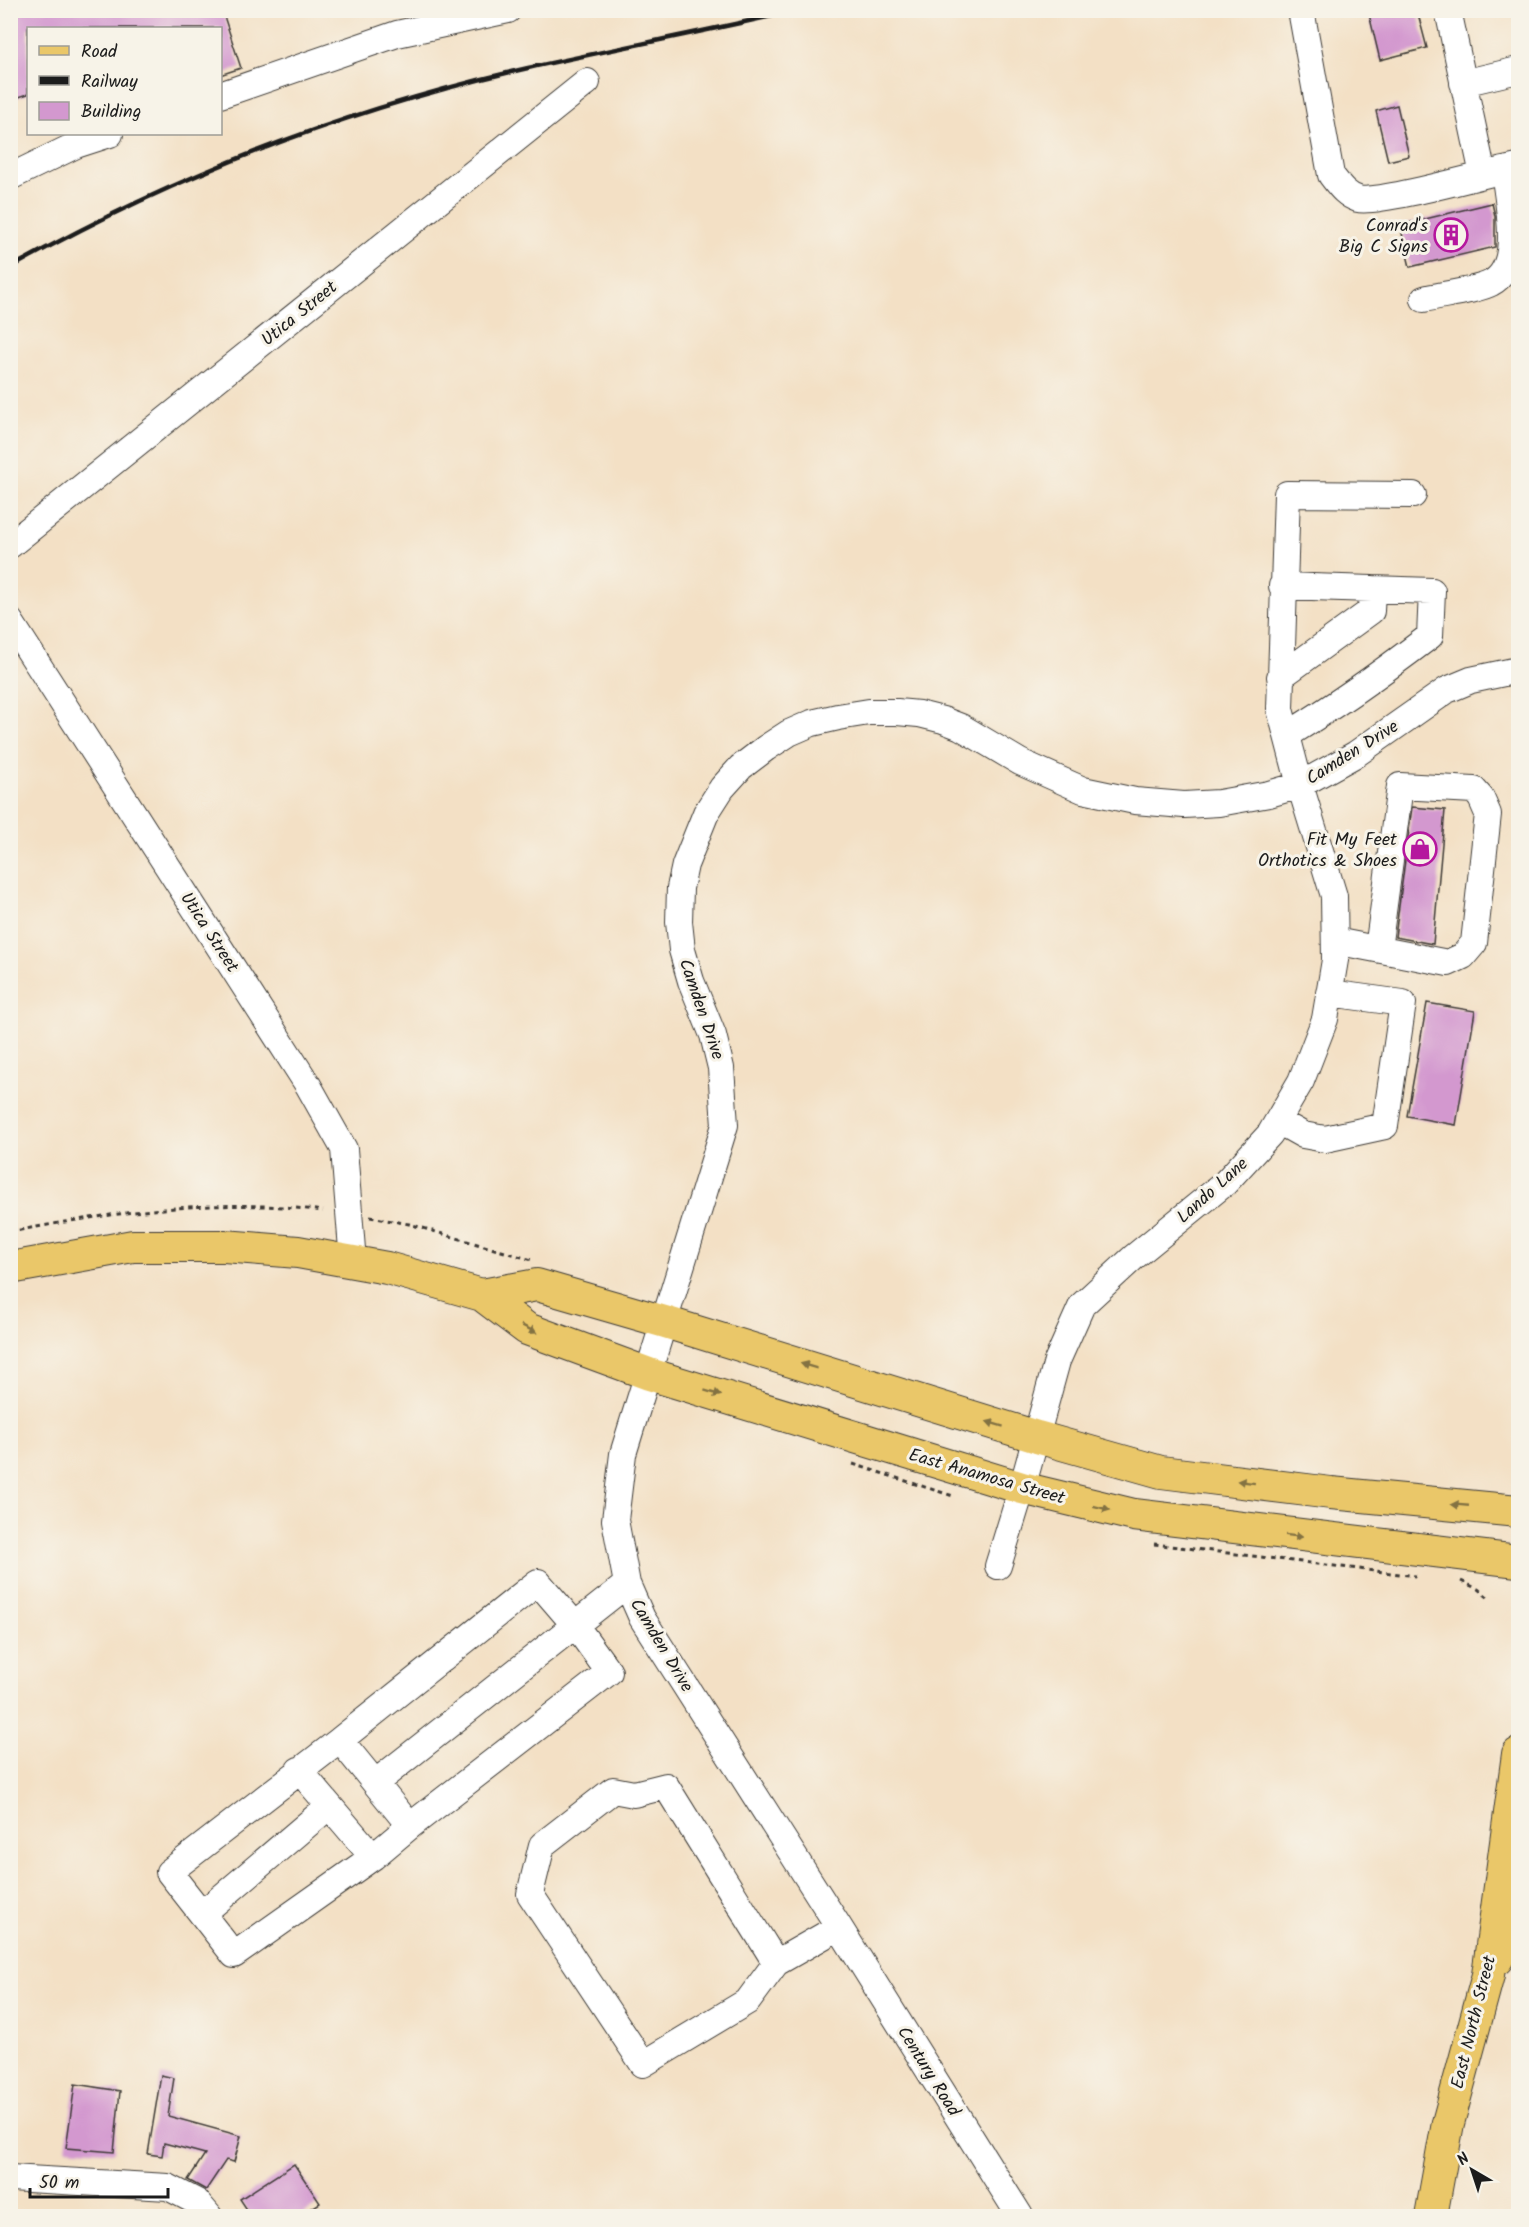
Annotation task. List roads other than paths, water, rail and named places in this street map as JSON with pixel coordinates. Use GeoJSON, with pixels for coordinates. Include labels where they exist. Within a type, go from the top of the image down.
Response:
{"type":"FeatureCollection","features":[{"type":"Feature","properties":{"kind":"main road","name":"East Anamosa Street"},"geometry":{"type":"LineString","coordinates":[[10,1268],[133,1246],[224,1246],[298,1252],[387,1268],[482,1295],[527,1329],[649,1374],[1022,1488],[1134,1515],[1518,1561]]}},
{"type":"Feature","properties":{"kind":"main road","name":"East Anamosa Street"},"geometry":{"type":"LineString","coordinates":[[482,1295],[537,1285],[665,1322],[1037,1437],[1161,1472],[1331,1493],[1518,1510]]}},
{"type":"Feature","properties":{"kind":"main road","name":"East North Street"},"geometry":{"type":"LineString","coordinates":[[1431,2217],[1448,2123],[1488,1975],[1518,1754]]}},
{"type":"Feature","properties":{"kind":"main road"},"geometry":{"type":"LineString","coordinates":[[1488,1975],[1516,1926],[1518,1916]]}},
{"type":"Feature","properties":{"kind":"street"},"geometry":{"type":"LineString","coordinates":[[222,94],[397,34],[508,10]]}},
{"type":"Feature","properties":{"kind":"street"},"geometry":{"type":"LineString","coordinates":[[1301,10],[1331,175],[1342,191],[1360,199],[1382,198],[1502,171]]}},
{"type":"Feature","properties":{"kind":"street"},"geometry":{"type":"LineString","coordinates":[[1424,299],[1491,283],[1503,273],[1510,258],[1511,237],[1502,171],[1463,83],[1448,10]]}},
{"type":"Feature","properties":{"kind":"street"},"geometry":{"type":"LineString","coordinates":[[1463,83],[1518,70]]}},
{"type":"Feature","properties":{"kind":"street","name":"Utica Street"},"geometry":{"type":"LineString","coordinates":[[10,545],[587,82]]}},
{"type":"Feature","properties":{"kind":"street"},"geometry":{"type":"LineString","coordinates":[[10,177],[76,145],[107,135]]}},
{"type":"Feature","properties":{"kind":"street","name":"Lando Lane"},"geometry":{"type":"LineString","coordinates":[[998,1566],[1037,1437],[1057,1361],[1082,1305],[1134,1257],[1225,1183],[1270,1134],[1301,1081],[1324,1019],[1335,960],[1334,896],[1300,785],[1280,709],[1282,586],[1287,494],[1413,495]]}},
{"type":"Feature","properties":{"kind":"street"},"geometry":{"type":"LineString","coordinates":[[1282,586],[1432,591],[1430,636],[1374,679],[1287,735]]}},
{"type":"Feature","properties":{"kind":"street"},"geometry":{"type":"LineString","coordinates":[[1280,677],[1371,611],[1372,589]]}},
{"type":"Feature","properties":{"kind":"street","name":"Utica Street"},"geometry":{"type":"LineString","coordinates":[[10,621],[308,1085],[344,1149],[353,1262]]}},
{"type":"Feature","properties":{"kind":"street","name":"Camden Drive"},"geometry":{"type":"LineString","coordinates":[[839,1927],[642,1618],[627,1584],[615,1520],[624,1454],[725,1125],[721,1068],[713,1035],[691,981],[682,950],[679,922],[680,888],[685,865],[706,813],[722,788],[741,767],[773,743],[812,723],[869,712],[919,714],[943,720],[961,727],[1020,762],[1083,790],[1135,801],[1184,805],[1219,803],[1269,794],[1300,785],[1356,754],[1447,690],[1471,680],[1518,670]]}},
{"type":"Feature","properties":{"kind":"street"},"geometry":{"type":"LineString","coordinates":[[1335,941],[1448,963],[1463,956],[1474,943],[1488,814],[1481,798],[1474,790],[1400,786],[1378,949]]}},
{"type":"Feature","properties":{"kind":"street"},"geometry":{"type":"LineString","coordinates":[[1278,1120],[1304,1135],[1325,1139],[1385,1126],[1403,1004],[1329,993]]}},
{"type":"Feature","properties":{"kind":"street"},"geometry":{"type":"LineString","coordinates":[[538,1582],[575,1625],[609,1672],[372,1857],[234,1955],[170,1872],[538,1582]]}},
{"type":"Feature","properties":{"kind":"street"},"geometry":{"type":"LineString","coordinates":[[375,1784],[627,1584]]}},
{"type":"Feature","properties":{"kind":"street"},"geometry":{"type":"LineString","coordinates":[[339,1740],[410,1827]]}},
{"type":"Feature","properties":{"kind":"street"},"geometry":{"type":"LineString","coordinates":[[299,1770],[372,1857]]}},
{"type":"Feature","properties":{"kind":"street"},"geometry":{"type":"LineString","coordinates":[[776,1963],[666,1786],[634,1794],[613,1790],[542,1845],[531,1894],[643,2064],[748,2001],[776,1963],[839,1927]]}},
{"type":"Feature","properties":{"kind":"street"},"geometry":{"type":"LineString","coordinates":[[202,1914],[329,1806]]}},
{"type":"Feature","properties":{"kind":"street","name":"Century Road"},"geometry":{"type":"LineString","coordinates":[[839,1927],[1020,2217]]}},
{"type":"Feature","properties":{"kind":"street"},"geometry":{"type":"LineString","coordinates":[[10,2178],[168,2187],[197,2202],[209,2217]]}},
{"type":"Feature","properties":{"kind":"railway"},"geometry":{"type":"LineString","coordinates":[[10,268],[134,204],[262,149],[327,125],[394,104],[528,68],[798,10]]}},
{"type":"Feature","properties":{"kind":"place","name":"Conrad's Big C Signs"},"geometry":{"type":"Point","coordinates":[1451,235]}},
{"type":"Feature","properties":{"kind":"place","name":"Fit My Feet Orthotics & Shoes"},"geometry":{"type":"Point","coordinates":[1420,849]}}]}
